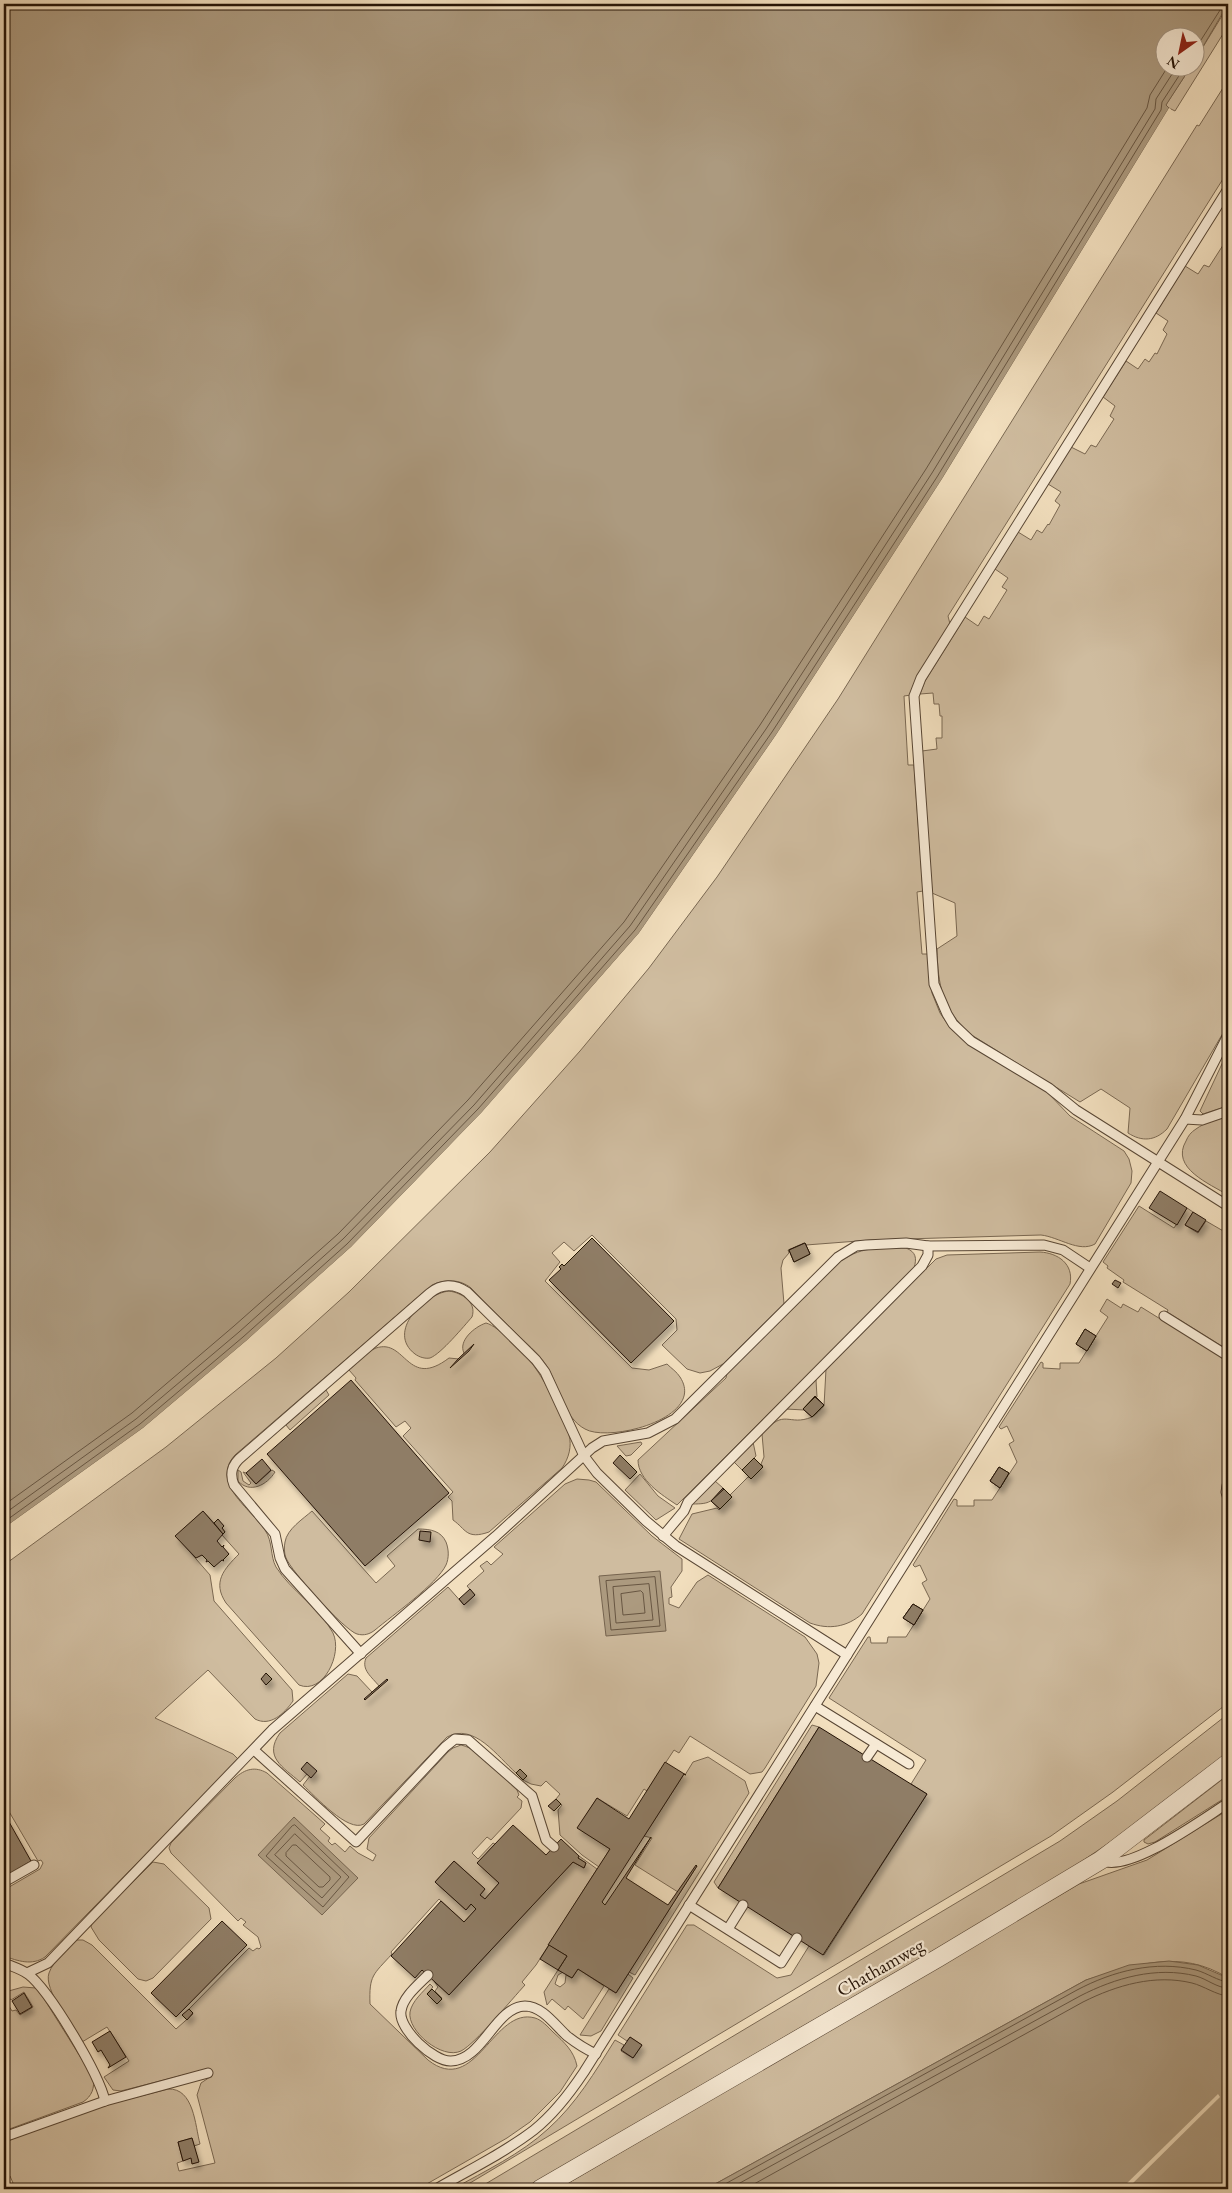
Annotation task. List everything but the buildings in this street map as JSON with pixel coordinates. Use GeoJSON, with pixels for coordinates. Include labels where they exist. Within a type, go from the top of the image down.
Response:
{"type":"FeatureCollection","features":[{"type":"Feature","properties":{"kind":"street","name":"Chathamweg"},"geometry":{"type":"LineString","coordinates":[[540,2189],[929,1963],[1101,1860],[1228,1763]]}},
{"type":"Feature","properties":{"kind":"lane"},"geometry":{"type":"LineString","coordinates":[[1228,192],[921,678],[914,696],[934,984],[942,1006],[953,1024],[971,1040],[1049,1088],[1076,1110],[1228,1206]]}},
{"type":"Feature","properties":{"kind":"lane"},"geometry":{"type":"LineString","coordinates":[[436,2189],[504,2150],[535,2129],[560,2104],[596,2054],[1185,1119],[1228,1035]]}},
{"type":"Feature","properties":{"kind":"lane"},"geometry":{"type":"LineString","coordinates":[[1185,1119],[1202,1120],[1228,1111]]}},
{"type":"Feature","properties":{"kind":"lane"},"geometry":{"type":"LineString","coordinates":[[27,1973],[48,1963],[272,1730],[496,1536],[592,1448],[603,1441],[648,1433],[675,1419],[838,1256],[846,1251],[866,1245],[906,1243],[928,1246],[1052,1246],[1075,1256],[1090,1268]]}},
{"type":"Feature","properties":{"kind":"lane"},"geometry":{"type":"LineString","coordinates":[[663,1536],[684,1510],[688,1502],[922,1266],[928,1256],[928,1246]]}},
{"type":"Feature","properties":{"kind":"lane"},"geometry":{"type":"LineString","coordinates":[[360,1654],[282,1564],[275,1534],[234,1486],[231,1475],[232,1469],[239,1459],[430,1293],[447,1286],[460,1288],[467,1292],[536,1360],[544,1372],[584,1456],[602,1478],[663,1536],[847,1655]]}},
{"type":"Feature","properties":{"kind":"lane"},"geometry":{"type":"LineString","coordinates":[[1164,1316],[1228,1356]]}},
{"type":"Feature","properties":{"kind":"lane"},"geometry":{"type":"LineString","coordinates":[[1228,1481],[1226,1492],[1228,1499]]}},
{"type":"Feature","properties":{"kind":"lane"},"geometry":{"type":"LineString","coordinates":[[815,1706],[909,1764]]}},
{"type":"Feature","properties":{"kind":"lane"},"geometry":{"type":"LineString","coordinates":[[254,1750],[356,1842],[445,1747],[455,1739],[468,1740],[532,1796],[546,1840],[554,1847]]}},
{"type":"Feature","properties":{"kind":"lane"},"geometry":{"type":"LineString","coordinates":[[867,1757],[876,1744]]}},
{"type":"Feature","properties":{"kind":"lane"},"geometry":{"type":"LineString","coordinates":[[1101,1860],[1107,1863],[1114,1863],[1144,1854],[1228,1803]]}},
{"type":"Feature","properties":{"kind":"lane"},"geometry":{"type":"LineString","coordinates":[[4,1882],[34,1864]]}},
{"type":"Feature","properties":{"kind":"lane"},"geometry":{"type":"LineString","coordinates":[[689,1905],[781,1963],[797,1938]]}},
{"type":"Feature","properties":{"kind":"lane"},"geometry":{"type":"LineString","coordinates":[[728,1929],[743,1905]]}},
{"type":"Feature","properties":{"kind":"lane"},"geometry":{"type":"LineString","coordinates":[[4,1963],[27,1973],[44,1990],[98,2078],[105,2101]]}},
{"type":"Feature","properties":{"kind":"lane"},"geometry":{"type":"LineString","coordinates":[[428,1975],[408,1997],[401,2010],[401,2016],[409,2033],[436,2058],[451,2061],[462,2059],[472,2052],[506,2015],[518,2007],[525,2006],[538,2010],[578,2044],[596,2054]]}},
{"type":"Feature","properties":{"kind":"lane"},"geometry":{"type":"LineString","coordinates":[[4,2136],[105,2101],[208,2073]]}},
{"type":"Feature","properties":{"kind":"shaded area"},"geometry":{"type":"Polygon","coordinates":[[[1228,6],[1228,26],[1204,64],[1204,45],[1228,6]]]}},
{"type":"Feature","properties":{"kind":"shaded area"},"geometry":{"type":"Polygon","coordinates":[[[1183,78],[1196,78],[1175,111],[1165,106],[1183,78]]]}},
{"type":"Feature","properties":{"kind":"shaded area"},"geometry":{"type":"Polygon","coordinates":[[[1228,80],[1228,171],[948,616],[950,624],[919,673],[911,695],[904,696],[908,765],[914,765],[923,891],[917,892],[922,954],[928,954],[932,993],[940,1013],[949,1026],[966,1041],[1047,1092],[1070,1116],[1124,1151],[1129,1159],[1132,1171],[1131,1183],[1095,1244],[1082,1247],[1076,1246],[1041,1235],[871,1240],[806,1245],[804,1243],[788,1250],[789,1253],[783,1260],[781,1268],[784,1304],[723,1364],[710,1371],[700,1373],[687,1369],[662,1345],[677,1330],[676,1319],[592,1235],[574,1251],[564,1242],[552,1253],[560,1262],[545,1281],[632,1368],[649,1370],[667,1364],[680,1377],[685,1392],[680,1404],[668,1415],[652,1424],[614,1433],[585,1429],[572,1418],[548,1368],[542,1360],[471,1288],[462,1283],[452,1281],[432,1285],[235,1455],[228,1465],[227,1475],[230,1485],[235,1495],[268,1535],[276,1567],[289,1584],[321,1616],[333,1633],[335,1651],[329,1671],[316,1684],[308,1686],[299,1685],[226,1603],[220,1589],[220,1582],[229,1565],[239,1554],[222,1535],[225,1532],[222,1528],[224,1526],[218,1520],[214,1523],[203,1511],[176,1536],[210,1575],[214,1601],[292,1690],[293,1701],[276,1718],[266,1721],[255,1719],[208,1670],[155,1718],[233,1754],[238,1759],[45,1957],[30,1962],[4,1956],[4,1890],[40,1869],[43,1863],[41,1860],[38,1861],[4,1803],[4,1565],[166,1447],[276,1358],[349,1292],[490,1152],[580,1051],[649,968],[717,877],[838,699],[1197,125],[1199,126],[1228,80]]]}},
{"type":"Feature","properties":{"kind":"shaded area"},"geometry":{"type":"Polygon","coordinates":[[[1228,227],[1228,1019],[1223,1033],[1167,1129],[1158,1136],[1143,1139],[1128,1133],[1130,1108],[1101,1089],[1080,1102],[970,1034],[953,1015],[943,996],[940,985],[937,949],[957,936],[955,903],[932,893],[922,751],[937,749],[936,738],[942,738],[942,716],[940,716],[939,704],[934,704],[933,693],[920,694],[925,681],[965,617],[978,626],[984,616],[989,619],[1007,590],[1002,587],[1008,578],[995,569],[1018,532],[1031,540],[1037,530],[1042,533],[1049,525],[1060,505],[1055,501],[1061,492],[1048,484],[1071,447],[1085,454],[1091,445],[1096,447],[1114,419],[1110,416],[1115,406],[1103,397],[1126,361],[1138,369],[1145,359],[1149,362],[1155,353],[1157,354],[1167,334],[1163,330],[1168,321],[1156,313],[1185,266],[1198,274],[1204,265],[1209,267],[1227,239],[1223,236],[1228,227]]]}},
{"type":"Feature","properties":{"kind":"shaded area"},"geometry":{"type":"Polygon","coordinates":[[[1228,1051],[1228,1106],[1203,1114],[1200,1111],[1228,1051]]]}},
{"type":"Feature","properties":{"kind":"shaded area"},"geometry":{"type":"Polygon","coordinates":[[[1228,1116],[1228,1195],[1194,1174],[1183,1159],[1182,1151],[1188,1137],[1194,1130],[1207,1123],[1228,1116]]]}},
{"type":"Feature","properties":{"kind":"shaded area"},"geometry":{"type":"Polygon","coordinates":[[[1139,1206],[1174,1228],[1187,1208],[1193,1212],[1185,1225],[1198,1233],[1206,1221],[1225,1232],[1228,1228],[1228,1350],[1123,1282],[1124,1280],[1107,1268],[1108,1266],[1103,1262],[1139,1206]]]}},
{"type":"Feature","properties":{"kind":"shaded area"},"geometry":{"type":"Polygon","coordinates":[[[878,1248],[906,1248],[912,1251],[915,1256],[914,1268],[677,1505],[658,1492],[646,1480],[639,1467],[638,1460],[726,1378],[727,1373],[837,1264],[861,1251],[878,1248]]]}},
{"type":"Feature","properties":{"kind":"shaded area"},"geometry":{"type":"Polygon","coordinates":[[[1040,1252],[1058,1257],[1067,1265],[1071,1277],[1070,1284],[862,1614],[850,1622],[838,1626],[831,1627],[810,1623],[679,1539],[692,1514],[717,1508],[719,1510],[732,1497],[730,1495],[748,1477],[751,1478],[763,1466],[761,1464],[764,1457],[762,1434],[770,1426],[782,1419],[797,1420],[812,1417],[824,1406],[826,1369],[936,1259],[947,1255],[1040,1252]]]}},
{"type":"Feature","properties":{"kind":"shaded area"},"geometry":{"type":"Polygon","coordinates":[[[449,1291],[467,1299],[472,1307],[472,1317],[435,1355],[430,1358],[418,1356],[407,1345],[406,1325],[420,1306],[429,1299],[449,1291]]]}},
{"type":"Feature","properties":{"kind":"shaded area"},"geometry":{"type":"Polygon","coordinates":[[[1107,1299],[1121,1308],[1123,1304],[1138,1312],[1141,1307],[1228,1361],[1228,1471],[1222,1493],[1228,1506],[1228,1703],[1113,1792],[1051,1836],[460,2189],[453,2189],[515,2154],[548,2129],[576,2098],[615,2040],[624,2045],[621,2051],[633,2058],[642,2045],[630,2037],[627,2041],[618,2035],[687,1925],[694,1925],[777,1978],[791,1975],[809,1946],[824,1955],[927,1794],[911,1784],[926,1760],[829,1698],[868,1637],[870,1637],[871,1643],[887,1643],[888,1637],[906,1637],[930,1599],[922,1583],[927,1580],[920,1565],[915,1567],[913,1565],[954,1499],[957,1500],[957,1506],[974,1506],[974,1500],[992,1500],[1017,1462],[1009,1444],[1014,1441],[1007,1426],[1001,1429],[999,1427],[1041,1362],[1043,1363],[1043,1368],[1060,1369],[1060,1363],[1079,1363],[1108,1317],[1100,1311],[1107,1299]]]}},
{"type":"Feature","properties":{"kind":"shaded area"},"geometry":{"type":"Polygon","coordinates":[[[486,1323],[492,1325],[505,1336],[527,1357],[536,1369],[563,1419],[570,1439],[570,1448],[562,1468],[489,1532],[476,1535],[467,1532],[453,1520],[452,1501],[448,1497],[453,1492],[403,1436],[411,1428],[405,1421],[396,1427],[355,1380],[356,1378],[349,1370],[372,1350],[386,1347],[394,1350],[415,1366],[424,1369],[435,1366],[449,1358],[459,1359],[464,1353],[463,1344],[468,1335],[486,1323]]]}},
{"type":"Feature","properties":{"kind":"shaded area"},"geometry":{"type":"Polygon","coordinates":[[[816,1380],[817,1397],[804,1410],[786,1409],[816,1380]]]}},
{"type":"Feature","properties":{"kind":"shaded area"},"geometry":{"type":"Polygon","coordinates":[[[326,1390],[329,1395],[290,1430],[286,1425],[326,1390]]]}},
{"type":"Feature","properties":{"kind":"shaded area"},"geometry":{"type":"Polygon","coordinates":[[[641,1442],[642,1444],[631,1455],[626,1456],[617,1446],[641,1442]]]}},
{"type":"Feature","properties":{"kind":"shaded area"},"geometry":{"type":"Polygon","coordinates":[[[753,1442],[756,1456],[742,1470],[734,1462],[753,1442]]]}},
{"type":"Feature","properties":{"kind":"shaded area"},"geometry":{"type":"Polygon","coordinates":[[[238,1470],[241,1472],[243,1481],[249,1485],[251,1483],[243,1472],[256,1484],[272,1470],[275,1472],[263,1484],[248,1487],[238,1481],[238,1470]]]}},
{"type":"Feature","properties":{"kind":"shaded area"},"geometry":{"type":"Polygon","coordinates":[[[640,1474],[658,1496],[675,1508],[656,1520],[625,1490],[640,1474]]]}},
{"type":"Feature","properties":{"kind":"shaded area"},"geometry":{"type":"Polygon","coordinates":[[[577,1479],[596,1482],[652,1536],[682,1559],[682,1571],[671,1587],[672,1597],[669,1598],[669,1604],[679,1608],[697,1582],[708,1575],[805,1637],[817,1654],[819,1663],[816,1686],[765,1768],[762,1772],[750,1774],[690,1736],[679,1753],[674,1750],[647,1791],[644,1789],[627,1816],[597,1798],[578,1828],[610,1849],[599,1867],[582,1855],[560,1835],[558,1810],[562,1805],[556,1799],[560,1794],[546,1781],[541,1786],[523,1780],[520,1770],[516,1773],[485,1743],[467,1734],[447,1737],[364,1824],[357,1825],[341,1819],[323,1805],[303,1785],[310,1776],[307,1774],[300,1782],[277,1761],[274,1749],[275,1741],[280,1733],[348,1674],[357,1676],[372,1692],[379,1686],[366,1670],[366,1658],[448,1587],[464,1605],[475,1595],[467,1586],[484,1571],[480,1566],[487,1561],[491,1565],[503,1554],[494,1547],[565,1484],[577,1479]]]}},
{"type":"Feature","properties":{"kind":"shaded area"},"geometry":{"type":"Polygon","coordinates":[[[715,1481],[723,1488],[716,1496],[707,1503],[692,1504],[715,1481]]]}},
{"type":"Feature","properties":{"kind":"shaded area"},"geometry":{"type":"Polygon","coordinates":[[[312,1511],[376,1583],[395,1566],[387,1556],[418,1529],[435,1531],[444,1538],[448,1551],[448,1560],[434,1581],[403,1608],[371,1633],[357,1634],[341,1622],[318,1599],[297,1575],[286,1558],[284,1546],[286,1537],[312,1511]]]}},
{"type":"Feature","properties":{"kind":"shaded area"},"geometry":{"type":"Polygon","coordinates":[[[1228,1714],[1228,1753],[1122,1834],[1053,1881],[523,2189],[477,2189],[1060,1841],[1117,1801],[1228,1714]]]}},
{"type":"Feature","properties":{"kind":"shaded area"},"geometry":{"type":"Polygon","coordinates":[[[812,1725],[819,1727],[718,1888],[714,1882],[812,1725]]]}},
{"type":"Feature","properties":{"kind":"shaded area"},"geometry":{"type":"Polygon","coordinates":[[[461,1745],[477,1752],[491,1764],[517,1790],[519,1795],[517,1797],[522,1801],[521,1808],[491,1840],[487,1837],[472,1853],[478,1859],[493,1843],[495,1844],[478,1863],[499,1883],[485,1899],[480,1895],[485,1889],[454,1861],[435,1882],[466,1910],[471,1904],[476,1909],[464,1922],[439,1899],[376,1971],[370,1987],[370,2004],[428,2060],[445,2069],[459,2068],[472,2060],[507,2025],[520,2018],[535,2018],[542,2022],[568,2047],[574,2056],[577,2066],[560,2092],[530,2122],[507,2138],[418,2189],[4,2189],[13,2183],[10,2176],[4,2176],[4,2142],[102,2106],[168,2089],[177,2090],[188,2101],[195,2118],[200,2144],[194,2146],[192,2138],[178,2142],[183,2161],[177,2163],[179,2171],[215,2163],[197,2095],[201,2083],[210,2077],[207,2069],[121,2091],[113,2090],[104,2077],[129,2061],[107,2027],[82,2042],[54,1998],[48,1980],[49,1973],[57,1960],[77,1940],[83,1940],[92,1945],[176,2029],[193,2014],[189,2009],[249,1948],[253,1951],[261,1947],[258,1937],[243,1925],[246,1922],[241,1918],[238,1921],[171,1853],[169,1848],[171,1843],[235,1778],[243,1772],[254,1769],[267,1773],[325,1824],[320,1829],[330,1838],[328,1841],[332,1845],[335,1843],[345,1852],[350,1846],[373,1861],[376,1855],[367,1849],[369,1838],[448,1752],[461,1745]]]}},
{"type":"Feature","properties":{"kind":"shaded area"},"geometry":{"type":"Polygon","coordinates":[[[708,1757],[745,1781],[749,1793],[635,1975],[629,1972],[697,1866],[678,1892],[635,1865],[652,1838],[644,1836],[693,1762],[708,1757]]]}},
{"type":"Feature","properties":{"kind":"shaded area"},"geometry":{"type":"Polygon","coordinates":[[[1228,1775],[1228,1796],[1155,1842],[1148,1844],[1144,1842],[1144,1840],[1228,1775]]]}},
{"type":"Feature","properties":{"kind":"shaded area"},"geometry":{"type":"Polygon","coordinates":[[[1228,1810],[1228,1978],[1210,1969],[1175,1961],[1140,1965],[1086,1980],[706,2189],[558,2189],[1079,1884],[1147,1860],[1228,1810]]]}},
{"type":"Feature","properties":{"kind":"shaded area"},"geometry":{"type":"Polygon","coordinates":[[[579,1856],[597,1869],[536,1965],[522,1982],[525,1985],[484,2031],[461,2051],[453,2053],[445,2051],[427,2042],[414,2027],[411,2020],[411,2008],[418,1997],[430,1984],[433,1987],[427,1994],[437,2004],[442,1998],[435,1991],[438,1987],[434,1981],[449,1995],[573,1862],[584,1868],[586,1863],[578,1858],[579,1856]]]}},
{"type":"Feature","properties":{"kind":"shaded area"},"geometry":{"type":"Polygon","coordinates":[[[153,1862],[164,1864],[209,1908],[211,1919],[153,1978],[146,1981],[138,1979],[99,1940],[91,1927],[92,1923],[153,1862]]]}},
{"type":"Feature","properties":{"kind":"shaded area"},"geometry":{"type":"Polygon","coordinates":[[[578,1969],[604,1986],[583,2019],[568,2006],[565,2010],[552,1999],[547,2005],[544,1992],[558,1970],[563,1972],[558,1975],[555,1984],[560,1987],[565,1983],[566,1975],[572,1978],[578,1969]]]}},
{"type":"Feature","properties":{"kind":"shaded area"},"geometry":{"type":"Polygon","coordinates":[[[628,1974],[633,1978],[601,2031],[591,2036],[580,2035],[609,1989],[616,1993],[628,1974]]]}},
{"type":"Feature","properties":{"kind":"shaded area"},"geometry":{"type":"Polygon","coordinates":[[[23,1987],[36,1988],[41,1994],[93,2077],[94,2085],[91,2094],[83,2102],[4,2131],[4,1998],[12,2011],[16,2010],[20,2015],[33,2007],[24,1992],[11,2000],[5,1992],[23,1987]]]}},
{"type":"Feature","properties":{"kind":"water"},"geometry":{"type":"Polygon","coordinates":[[[4,4],[1228,4],[1204,45],[1204,28],[1154,28],[1154,78],[1184,78],[1166,105],[1169,108],[942,479],[776,735],[639,933],[482,1112],[351,1247],[246,1341],[143,1428],[4,1528],[4,4]]]}},
{"type":"Feature","properties":{"kind":"water"},"geometry":{"type":"Polygon","coordinates":[[[660,1571],[666,1631],[606,1636],[599,1576],[660,1571]]]}},
{"type":"Feature","properties":{"kind":"water"},"geometry":{"type":"Polygon","coordinates":[[[294,1817],[358,1878],[322,1915],[258,1855],[294,1817]]]}},
{"type":"Feature","properties":{"kind":"water"},"geometry":{"type":"Polygon","coordinates":[[[1169,1961],[1198,1965],[1228,1978],[1228,2189],[706,2189],[1086,1980],[1129,1965],[1169,1961]]]}},
{"type":"Feature","properties":{"kind":"pier"},"geometry":{"type":"Polygon","coordinates":[[[1169,108],[1171,109],[944,481],[778,736],[640,935],[484,1114],[352,1249],[248,1342],[145,1430],[4,1530],[4,1528],[143,1428],[246,1341],[351,1247],[482,1112],[639,933],[776,735],[942,479],[1169,108]]]}},
{"type":"Feature","properties":{"kind":"pier"},"geometry":{"type":"Polygon","coordinates":[[[1218,2094],[1220,2097],[1127,2189],[1121,2189],[1218,2094]]]}}]}
